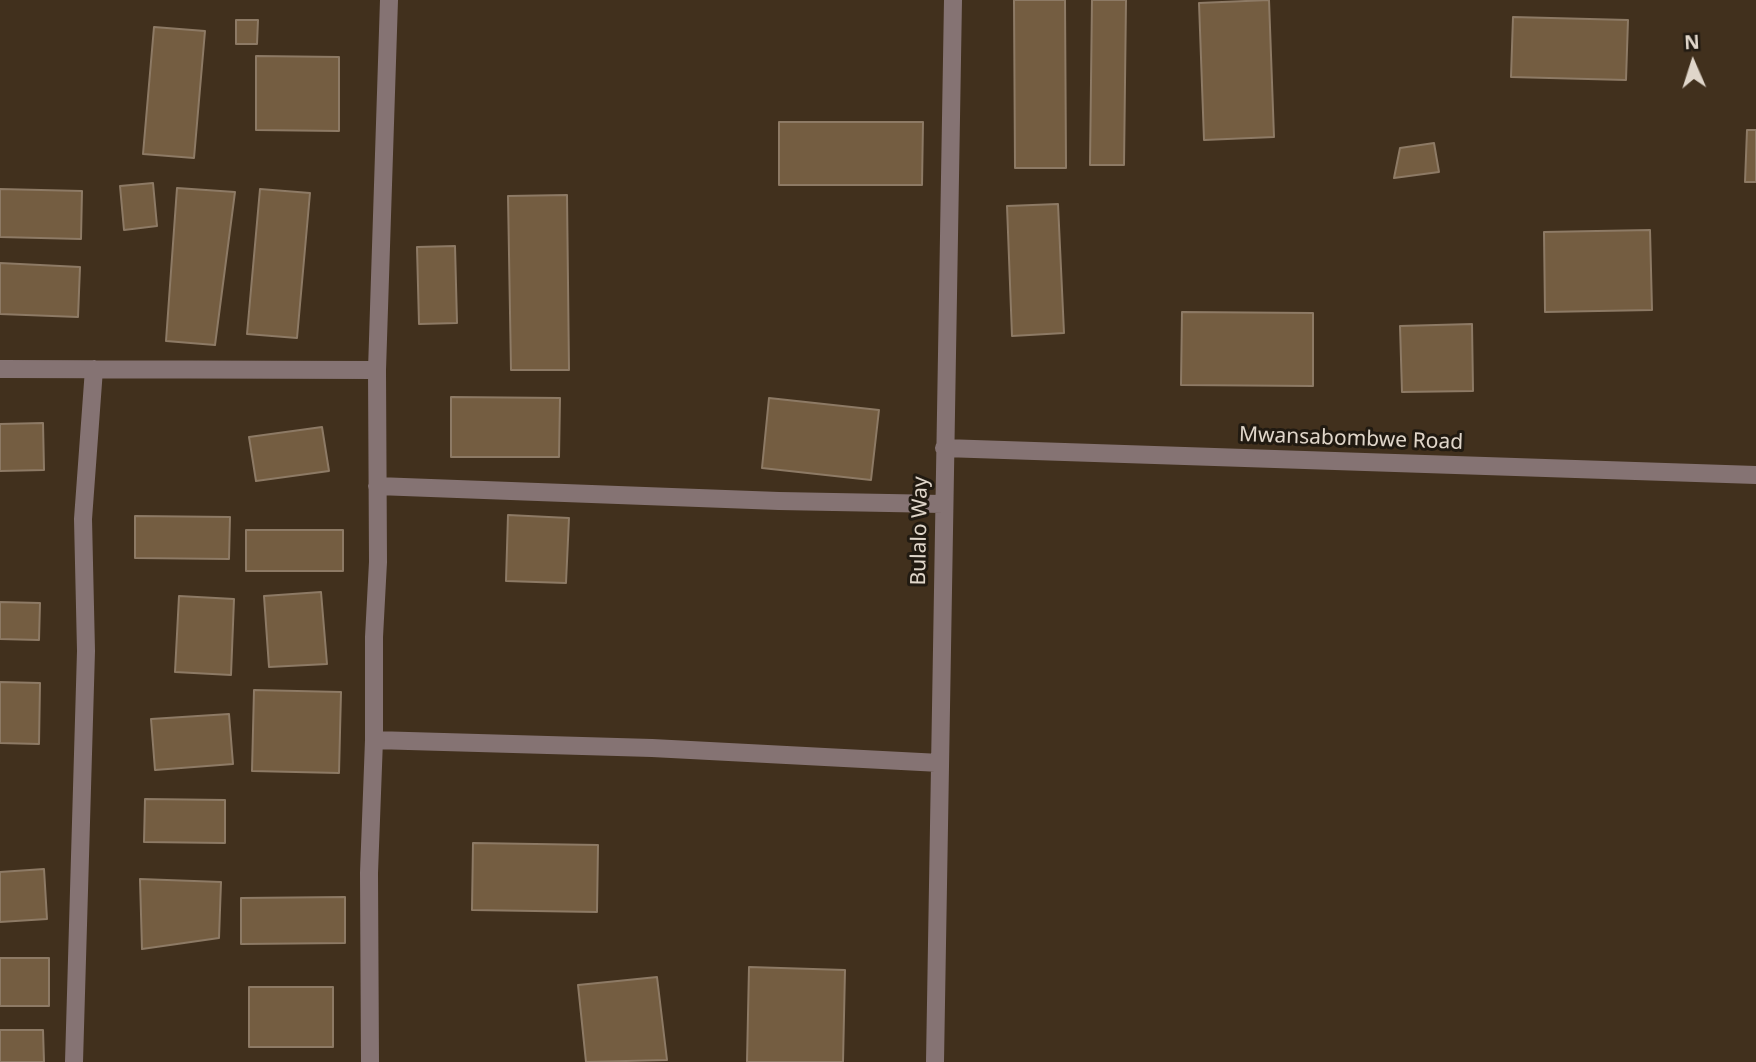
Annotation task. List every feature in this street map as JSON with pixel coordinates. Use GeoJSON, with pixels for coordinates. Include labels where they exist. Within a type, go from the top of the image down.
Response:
{"type":"FeatureCollection","features":[{"type":"Feature","properties":{"kind":"street"},"geometry":{"type":"LineString","coordinates":[[370,1062],[369,873],[374,740],[373,637],[378,562],[377,370],[389,0]]}},
{"type":"Feature","properties":{"kind":"street","name":"Bulalo Way"},"geometry":{"type":"LineString","coordinates":[[935,1062],[953,0]]}},
{"type":"Feature","properties":{"kind":"street"},"geometry":{"type":"LineString","coordinates":[[0,369],[377,370]]}},
{"type":"Feature","properties":{"kind":"street"},"geometry":{"type":"LineString","coordinates":[[74,1062],[86,651],[83,519],[94,369]]}},
{"type":"Feature","properties":{"kind":"street","name":"Mwansabombwe Road"},"geometry":{"type":"LineString","coordinates":[[944,448],[1756,475]]}},
{"type":"Feature","properties":{"kind":"street"},"geometry":{"type":"LineString","coordinates":[[377,486],[779,501],[943,504]]}},
{"type":"Feature","properties":{"kind":"street"},"geometry":{"type":"LineString","coordinates":[[374,740],[652,748],[940,763]]}},
{"type":"Feature","properties":{"kind":"building"},"geometry":{"type":"Polygon","coordinates":[[[1014,0],[1065,0],[1066,168],[1015,168],[1014,0]]]}},
{"type":"Feature","properties":{"kind":"building"},"geometry":{"type":"Polygon","coordinates":[[[1092,0],[1126,0],[1124,165],[1090,165],[1092,0]]]}},
{"type":"Feature","properties":{"kind":"building"},"geometry":{"type":"Polygon","coordinates":[[[1269,0],[1274,137],[1204,140],[1199,3],[1269,0]]]}},
{"type":"Feature","properties":{"kind":"building"},"geometry":{"type":"Polygon","coordinates":[[[1513,17],[1628,20],[1626,80],[1511,77],[1513,17]]]}},
{"type":"Feature","properties":{"kind":"building"},"geometry":{"type":"Polygon","coordinates":[[[236,20],[258,20],[257,44],[236,44],[236,20]]]}},
{"type":"Feature","properties":{"kind":"building"},"geometry":{"type":"Polygon","coordinates":[[[154,27],[205,31],[194,158],[143,154],[154,27]]]}},
{"type":"Feature","properties":{"kind":"building"},"geometry":{"type":"Polygon","coordinates":[[[256,56],[339,57],[339,131],[256,130],[256,56]]]}},
{"type":"Feature","properties":{"kind":"building"},"geometry":{"type":"Polygon","coordinates":[[[779,122],[923,122],[922,185],[779,185],[779,122]]]}},
{"type":"Feature","properties":{"kind":"building"},"geometry":{"type":"Polygon","coordinates":[[[1747,130],[1756,130],[1756,182],[1745,182],[1747,130]]]}},
{"type":"Feature","properties":{"kind":"building"},"geometry":{"type":"Polygon","coordinates":[[[1434,143],[1439,172],[1394,178],[1400,148],[1434,143]]]}},
{"type":"Feature","properties":{"kind":"building"},"geometry":{"type":"Polygon","coordinates":[[[153,183],[157,226],[124,230],[120,186],[153,183]]]}},
{"type":"Feature","properties":{"kind":"building"},"geometry":{"type":"Polygon","coordinates":[[[177,188],[235,192],[215,345],[166,341],[177,188]]]}},
{"type":"Feature","properties":{"kind":"building"},"geometry":{"type":"Polygon","coordinates":[[[0,189],[82,191],[81,239],[0,237],[0,189]]]}},
{"type":"Feature","properties":{"kind":"building"},"geometry":{"type":"Polygon","coordinates":[[[260,189],[310,193],[297,338],[247,334],[260,189]]]}},
{"type":"Feature","properties":{"kind":"building"},"geometry":{"type":"Polygon","coordinates":[[[567,195],[569,370],[511,370],[508,196],[567,195]]]}},
{"type":"Feature","properties":{"kind":"building"},"geometry":{"type":"Polygon","coordinates":[[[1058,204],[1064,333],[1012,336],[1007,206],[1058,204]]]}},
{"type":"Feature","properties":{"kind":"building"},"geometry":{"type":"Polygon","coordinates":[[[1650,230],[1652,310],[1545,312],[1544,232],[1650,230]]]}},
{"type":"Feature","properties":{"kind":"building"},"geometry":{"type":"Polygon","coordinates":[[[455,246],[457,323],[419,324],[417,247],[455,246]]]}},
{"type":"Feature","properties":{"kind":"building"},"geometry":{"type":"Polygon","coordinates":[[[0,263],[80,267],[78,317],[0,314],[0,263]]]}},
{"type":"Feature","properties":{"kind":"building"},"geometry":{"type":"Polygon","coordinates":[[[1182,312],[1313,313],[1313,386],[1181,385],[1182,312]]]}},
{"type":"Feature","properties":{"kind":"building"},"geometry":{"type":"Polygon","coordinates":[[[1472,324],[1473,391],[1402,392],[1400,326],[1472,324]]]}},
{"type":"Feature","properties":{"kind":"building"},"geometry":{"type":"Polygon","coordinates":[[[451,397],[560,398],[559,457],[451,457],[451,397]]]}},
{"type":"Feature","properties":{"kind":"building"},"geometry":{"type":"Polygon","coordinates":[[[769,398],[879,410],[871,480],[762,468],[769,398]]]}},
{"type":"Feature","properties":{"kind":"building"},"geometry":{"type":"Polygon","coordinates":[[[43,423],[44,470],[0,471],[0,424],[43,423]]]}},
{"type":"Feature","properties":{"kind":"building"},"geometry":{"type":"Polygon","coordinates":[[[322,427],[329,471],[256,481],[249,437],[322,427]]]}},
{"type":"Feature","properties":{"kind":"building"},"geometry":{"type":"Polygon","coordinates":[[[508,515],[569,518],[566,583],[506,581],[508,515]]]}},
{"type":"Feature","properties":{"kind":"building"},"geometry":{"type":"Polygon","coordinates":[[[135,516],[230,517],[229,559],[135,558],[135,516]]]}},
{"type":"Feature","properties":{"kind":"building"},"geometry":{"type":"Polygon","coordinates":[[[246,530],[343,530],[343,571],[246,571],[246,530]]]}},
{"type":"Feature","properties":{"kind":"building"},"geometry":{"type":"Polygon","coordinates":[[[321,592],[327,664],[269,667],[264,596],[321,592]]]}},
{"type":"Feature","properties":{"kind":"building"},"geometry":{"type":"Polygon","coordinates":[[[179,596],[234,599],[231,675],[175,672],[179,596]]]}},
{"type":"Feature","properties":{"kind":"building"},"geometry":{"type":"Polygon","coordinates":[[[0,602],[40,603],[39,640],[0,639],[0,602]]]}},
{"type":"Feature","properties":{"kind":"building"},"geometry":{"type":"Polygon","coordinates":[[[0,682],[40,683],[39,744],[0,743],[0,682]]]}},
{"type":"Feature","properties":{"kind":"building"},"geometry":{"type":"Polygon","coordinates":[[[254,690],[341,692],[339,773],[252,771],[254,690]]]}},
{"type":"Feature","properties":{"kind":"building"},"geometry":{"type":"Polygon","coordinates":[[[229,714],[233,764],[155,770],[151,719],[229,714]]]}},
{"type":"Feature","properties":{"kind":"building"},"geometry":{"type":"Polygon","coordinates":[[[145,799],[225,800],[225,843],[144,842],[145,799]]]}},
{"type":"Feature","properties":{"kind":"building"},"geometry":{"type":"Polygon","coordinates":[[[473,843],[598,845],[597,912],[472,910],[473,843]]]}},
{"type":"Feature","properties":{"kind":"building"},"geometry":{"type":"Polygon","coordinates":[[[44,869],[47,919],[0,922],[0,872],[44,869]]]}},
{"type":"Feature","properties":{"kind":"building"},"geometry":{"type":"Polygon","coordinates":[[[140,879],[221,882],[219,938],[142,949],[140,879]]]}},
{"type":"Feature","properties":{"kind":"building"},"geometry":{"type":"Polygon","coordinates":[[[345,897],[345,943],[241,944],[241,898],[345,897]]]}},
{"type":"Feature","properties":{"kind":"building"},"geometry":{"type":"Polygon","coordinates":[[[0,958],[49,958],[49,1006],[0,1006],[0,958]]]}},
{"type":"Feature","properties":{"kind":"building"},"geometry":{"type":"Polygon","coordinates":[[[749,967],[845,970],[843,1062],[747,1062],[749,967]]]}},
{"type":"Feature","properties":{"kind":"building"},"geometry":{"type":"Polygon","coordinates":[[[657,977],[667,1060],[586,1062],[578,985],[657,977]]]}},
{"type":"Feature","properties":{"kind":"building"},"geometry":{"type":"Polygon","coordinates":[[[249,987],[333,987],[333,1047],[249,1047],[249,987]]]}},
{"type":"Feature","properties":{"kind":"building"},"geometry":{"type":"Polygon","coordinates":[[[0,1030],[43,1030],[44,1062],[0,1062],[0,1030]]]}}]}
